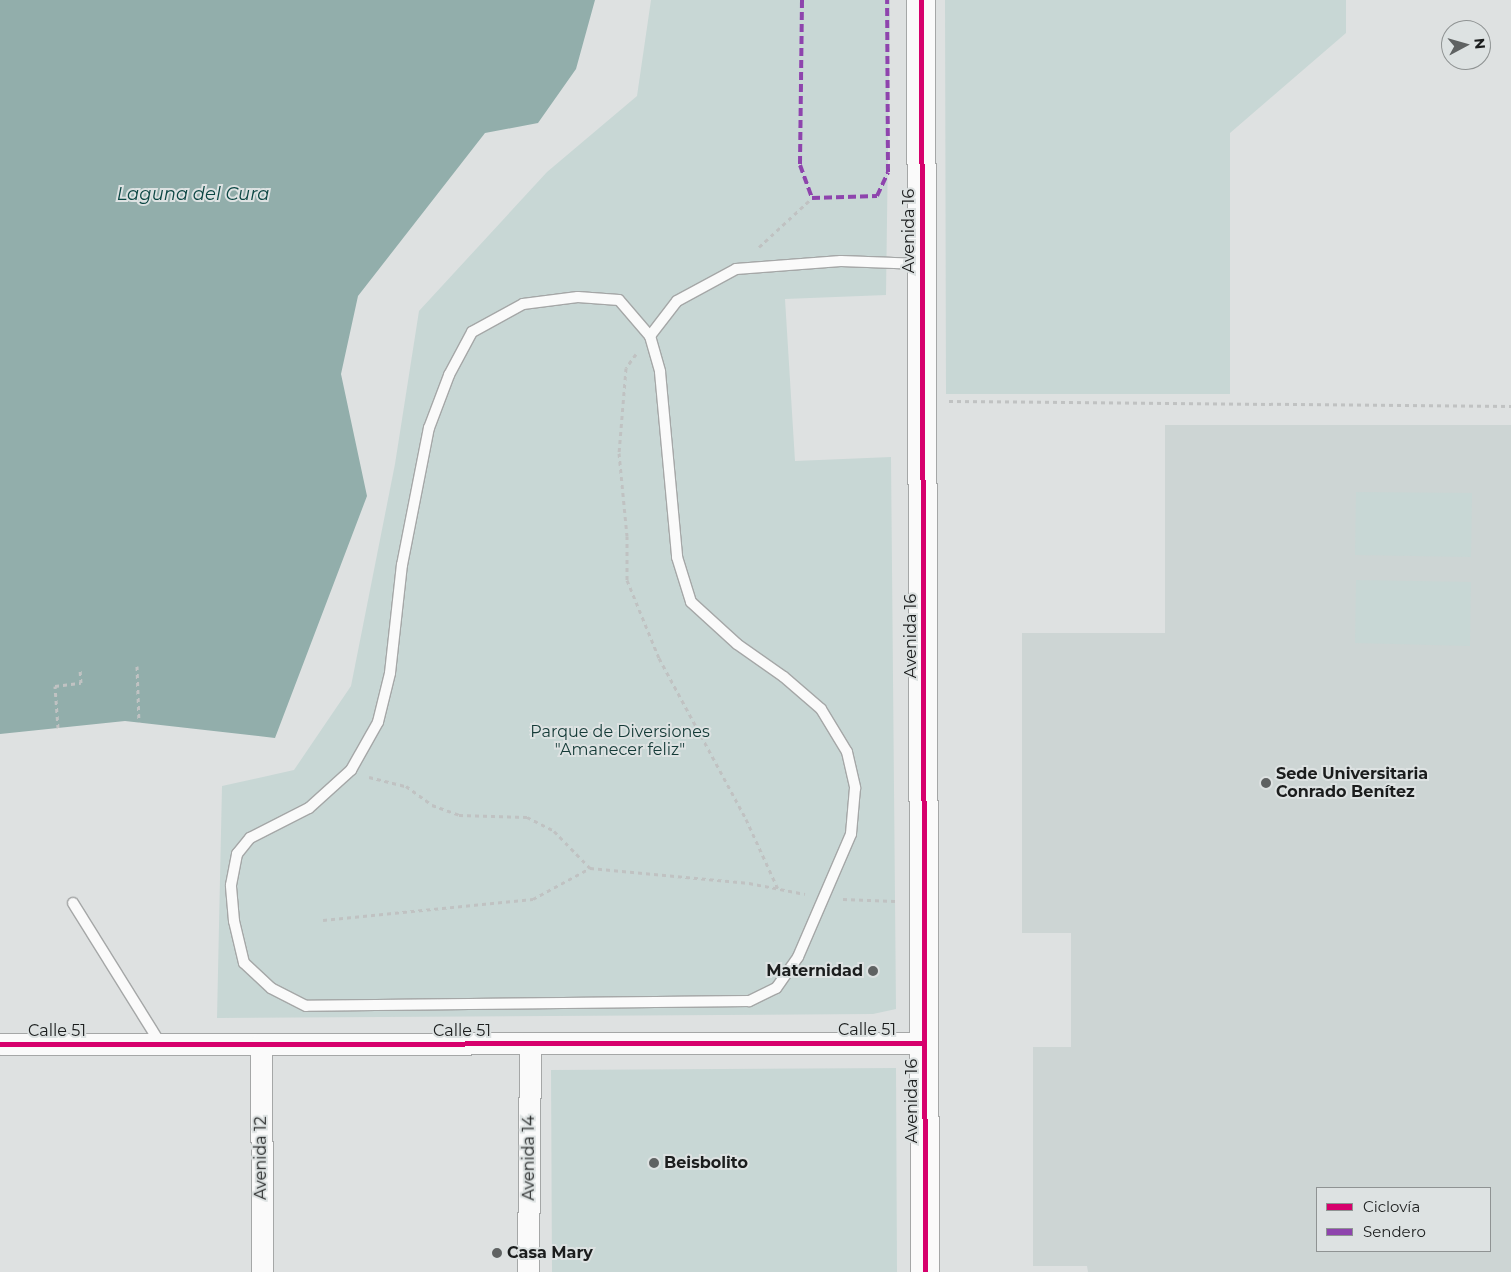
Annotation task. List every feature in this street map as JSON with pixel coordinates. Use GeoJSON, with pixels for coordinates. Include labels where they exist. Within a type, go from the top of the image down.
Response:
{"type":"FeatureCollection","features":[{"type":"Feature","properties":{"kind":"street","name":"Avenida 16"},"geometry":{"type":"LineString","coordinates":[[921,0],[925,1272]]}},
{"type":"Feature","properties":{"kind":"street","name":"Avenida 14"},"geometry":{"type":"LineString","coordinates":[[528,1272],[530,1043]]}},
{"type":"Feature","properties":{"kind":"street","name":"Calle 51"},"geometry":{"type":"LineString","coordinates":[[0,1044],[924,1043]]}},
{"type":"Feature","properties":{"kind":"street","name":"Avenida 12"},"geometry":{"type":"LineString","coordinates":[[261,1044],[262,1272]]}},
{"type":"Feature","properties":{"kind":"lane"},"geometry":{"type":"LineString","coordinates":[[650,336],[677,301],[736,269],[841,261],[922,264]]}},
{"type":"Feature","properties":{"kind":"lane"},"geometry":{"type":"LineString","coordinates":[[578,297],[619,300],[650,336],[660,372],[677,557],[691,602],[737,644],[784,677],[821,710],[848,752],[855,788],[852,834],[793,964],[776,988],[749,1001],[306,1006],[271,988],[244,962],[234,921],[231,885],[237,854],[250,838],[308,808],[351,770],[378,722],[390,673],[402,564],[429,428],[449,374],[472,332],[523,304],[578,297]]}},
{"type":"Feature","properties":{"kind":"lane"},"geometry":{"type":"LineString","coordinates":[[73,903],[160,1044]]}},
{"type":"Feature","properties":{"kind":"path"},"geometry":{"type":"LineString","coordinates":[[736,269],[812,198]]}},
{"type":"Feature","properties":{"kind":"path"},"geometry":{"type":"LineString","coordinates":[[650,336],[626,368],[619,453],[627,536],[628,580],[659,658],[746,819],[778,889]]}},
{"type":"Feature","properties":{"kind":"path"},"geometry":{"type":"LineString","coordinates":[[922,401],[1511,406]]}},
{"type":"Feature","properties":{"kind":"path"},"geometry":{"type":"LineString","coordinates":[[137,666],[139,722]]}},
{"type":"Feature","properties":{"kind":"path"},"geometry":{"type":"LineString","coordinates":[[58,728],[55,686],[81,683],[80,669]]}},
{"type":"Feature","properties":{"kind":"path"},"geometry":{"type":"LineString","coordinates":[[351,770],[406,786],[432,806],[459,815],[527,817],[554,831],[590,868]]}},
{"type":"Feature","properties":{"kind":"path"},"geometry":{"type":"LineString","coordinates":[[322,920],[533,899],[590,868],[778,889],[823,898],[895,901]]}},
{"type":"Feature","properties":{"kind":"shaded area","name":"Sede Universitaria Conrado Benítez"},"geometry":{"type":"Polygon","coordinates":[[[1165,425],[1511,425],[1511,1272],[1088,1272],[1087,1266],[1033,1266],[1033,1047],[1071,1047],[1071,933],[1022,933],[1022,633],[1165,633],[1165,425]]]}},
{"type":"Feature","properties":{"kind":"green space","name":"Parque de Diversiones \"Amanecer feliz\""},"geometry":{"type":"Polygon","coordinates":[[[651,0],[890,0],[886,295],[785,299],[795,461],[891,457],[896,1009],[873,1014],[217,1018],[222,786],[294,770],[351,686],[395,464],[419,311],[547,172],[637,96],[651,0]]]}},
{"type":"Feature","properties":{"kind":"green space"},"geometry":{"type":"Polygon","coordinates":[[[945,0],[1346,0],[1346,33],[1230,133],[1230,394],[946,394],[945,0]]]}},
{"type":"Feature","properties":{"kind":"green space"},"geometry":{"type":"Polygon","coordinates":[[[1356,492],[1472,493],[1471,557],[1355,555],[1356,492]]]}},
{"type":"Feature","properties":{"kind":"green space"},"geometry":{"type":"Polygon","coordinates":[[[1356,580],[1471,582],[1470,646],[1355,643],[1356,580]]]}},
{"type":"Feature","properties":{"kind":"green space"},"geometry":{"type":"Polygon","coordinates":[[[896,1068],[897,1272],[552,1272],[551,1070],[896,1068]]]}},
{"type":"Feature","properties":{"kind":"water","name":"Laguna del Cura"},"geometry":{"type":"Polygon","coordinates":[[[0,0],[595,0],[576,69],[538,123],[485,133],[358,296],[341,374],[367,496],[275,738],[125,721],[0,734],[0,0]]]}},
{"type":"Feature","properties":{"kind":"marked path"},"geometry":{"type":"LineString","coordinates":[[802,0],[800,165],[812,198],[877,196],[888,172],[887,0]]}},
{"type":"Feature","properties":{"kind":"cycle path"},"geometry":{"type":"LineString","coordinates":[[921,0],[925,1272]]}},
{"type":"Feature","properties":{"kind":"cycle path"},"geometry":{"type":"LineString","coordinates":[[0,1044],[924,1043]]}},
{"type":"Feature","properties":{"kind":"place","name":"Sede Universitaria Conrado Benítez"},"geometry":{"type":"Point","coordinates":[1266,783]}},
{"type":"Feature","properties":{"kind":"place","name":"Maternidad"},"geometry":{"type":"Point","coordinates":[873,971]}},
{"type":"Feature","properties":{"kind":"place","name":"Beisbolito"},"geometry":{"type":"Point","coordinates":[654,1163]}},
{"type":"Feature","properties":{"kind":"place","name":"Casa Mary"},"geometry":{"type":"Point","coordinates":[497,1253]}}]}
